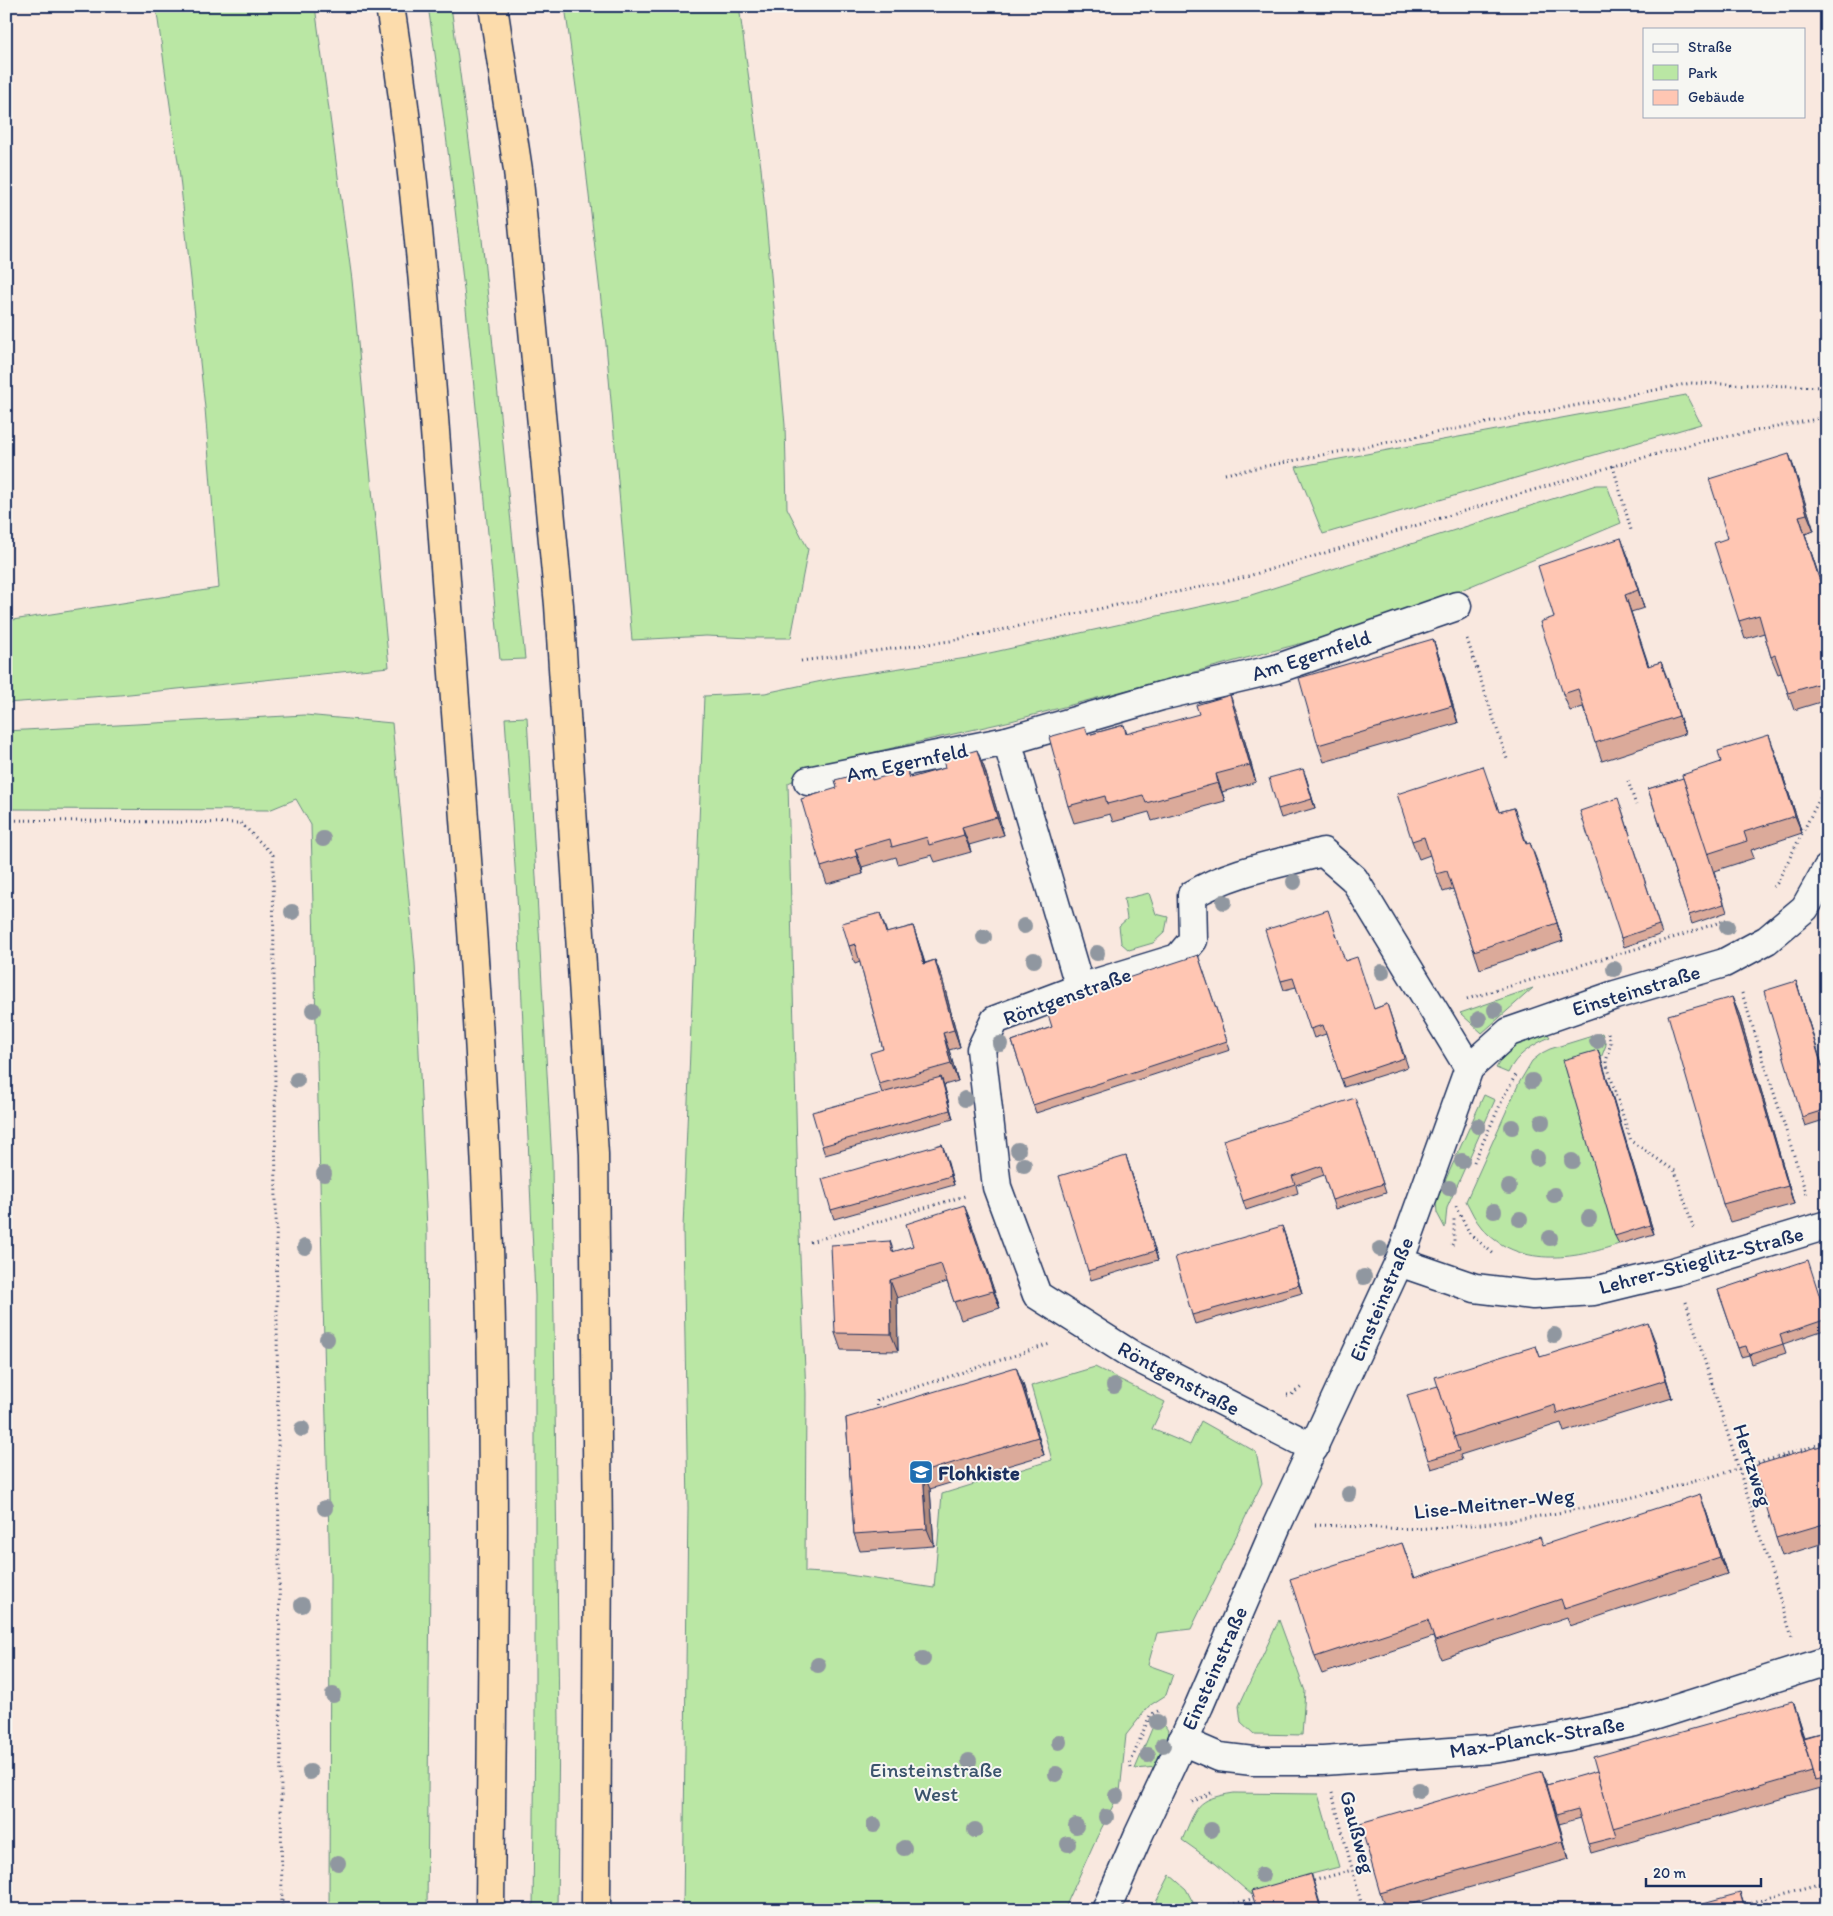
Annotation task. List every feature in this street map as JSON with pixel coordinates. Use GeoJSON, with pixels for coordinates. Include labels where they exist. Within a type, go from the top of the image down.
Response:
{"type":"FeatureCollection","features":[{"type":"Feature","properties":{"kind":"highway"},"geometry":{"type":"LineString","coordinates":[[390,6],[400,70],[425,288],[472,919],[487,1206],[494,1450],[490,1910]]}},
{"type":"Feature","properties":{"kind":"highway"},"geometry":{"type":"LineString","coordinates":[[493,6],[518,170],[559,605],[594,1154],[598,1537],[596,1910]]}},
{"type":"Feature","properties":{"kind":"street","name":"Am Egernfeld"},"geometry":{"type":"LineString","coordinates":[[808,781],[1007,741],[1161,696],[1276,669],[1457,606]]}},
{"type":"Feature","properties":{"kind":"street"},"geometry":{"type":"LineString","coordinates":[[1007,741],[1080,988]]}},
{"type":"Feature","properties":{"kind":"street","name":"Röntgenstraße"},"geometry":{"type":"LineString","coordinates":[[1314,1448],[1132,1355],[1037,1295],[997,1187],[981,1048],[995,1020],[1080,988],[1178,958],[1192,940],[1192,896],[1211,884],[1244,872],[1323,852],[1354,879],[1469,1068]]}},
{"type":"Feature","properties":{"kind":"street","name":"Einsteinstraße"},"geometry":{"type":"LineString","coordinates":[[1106,1910],[1277,1525],[1399,1262],[1469,1068],[1509,1032],[1598,1001],[1724,962],[1767,940],[1805,908],[1827,869]]}},
{"type":"Feature","properties":{"kind":"street","name":"Lehrer-Stieglitz-Straße"},"geometry":{"type":"LineString","coordinates":[[1399,1262],[1475,1288],[1534,1295],[1594,1290],[1676,1271],[1822,1227]]}},
{"type":"Feature","properties":{"kind":"street","name":"Max-Planck-Straße"},"geometry":{"type":"LineString","coordinates":[[1182,1741],[1219,1757],[1253,1761],[1324,1761],[1493,1749],[1635,1722],[1815,1665]]}},
{"type":"Feature","properties":{"kind":"path"},"geometry":{"type":"LineString","coordinates":[[1225,474],[1691,383],[1827,388]]}},
{"type":"Feature","properties":{"kind":"path"},"geometry":{"type":"LineString","coordinates":[[801,661],[950,641],[1242,578],[1613,466],[1700,442],[1827,417]]}},
{"type":"Feature","properties":{"kind":"path"},"geometry":{"type":"LineString","coordinates":[[1613,466],[1631,530]]}},
{"type":"Feature","properties":{"kind":"path"},"geometry":{"type":"LineString","coordinates":[[1457,606],[1508,762]]}},
{"type":"Feature","properties":{"kind":"path"},"geometry":{"type":"LineString","coordinates":[[1628,781],[1636,805]]}},
{"type":"Feature","properties":{"kind":"path"},"geometry":{"type":"LineString","coordinates":[[1771,890],[1777,883],[1827,784]]}},
{"type":"Feature","properties":{"kind":"path"},"geometry":{"type":"LineString","coordinates":[[6,820],[240,822],[274,855],[282,1910]]}},
{"type":"Feature","properties":{"kind":"path"},"geometry":{"type":"LineString","coordinates":[[1463,1001],[1679,936],[1734,917]]}},
{"type":"Feature","properties":{"kind":"path"},"geometry":{"type":"LineString","coordinates":[[1742,992],[1822,1227]]}},
{"type":"Feature","properties":{"kind":"path"},"geometry":{"type":"LineString","coordinates":[[1598,1001],[1611,1042],[1606,1062],[1631,1142],[1676,1171],[1695,1236]]}},
{"type":"Feature","properties":{"kind":"path"},"geometry":{"type":"LineString","coordinates":[[1471,1169],[1518,1070]]}},
{"type":"Feature","properties":{"kind":"path"},"geometry":{"type":"LineString","coordinates":[[810,1242],[997,1187]]}},
{"type":"Feature","properties":{"kind":"path"},"geometry":{"type":"LineString","coordinates":[[1439,1276],[1454,1242],[1455,1203],[1470,1234],[1494,1254],[1502,1257]]}},
{"type":"Feature","properties":{"kind":"path","name":"Hertzweg"},"geometry":{"type":"LineString","coordinates":[[1676,1271],[1739,1470],[1815,1665]]}},
{"type":"Feature","properties":{"kind":"path"},"geometry":{"type":"LineString","coordinates":[[877,1414],[877,1400],[1051,1344],[1055,1339]]}},
{"type":"Feature","properties":{"kind":"path"},"geometry":{"type":"LineString","coordinates":[[1283,1396],[1291,1395],[1307,1383]]}},
{"type":"Feature","properties":{"kind":"path","name":"Lise-Meitner-Weg"},"geometry":{"type":"LineString","coordinates":[[1277,1525],[1431,1528],[1525,1519],[1582,1509],[1739,1470],[1827,1442]]}},
{"type":"Feature","properties":{"kind":"path"},"geometry":{"type":"LineString","coordinates":[[1132,1772],[1130,1764],[1150,1715],[1166,1708]]}},
{"type":"Feature","properties":{"kind":"path","name":"Gaußweg"},"geometry":{"type":"LineString","coordinates":[[1324,1761],[1362,1910]]}},
{"type":"Feature","properties":{"kind":"path"},"geometry":{"type":"LineString","coordinates":[[1305,1884],[1352,1870]]}},
{"type":"Feature","properties":{"kind":"path"},"geometry":{"type":"LineString","coordinates":[[1733,1908],[1827,1882]]}},
{"type":"Feature","properties":{"kind":"path"},"geometry":{"type":"LineString","coordinates":[[1220,1908],[1258,1897]]}},
{"type":"Feature","properties":{"kind":"path"},"geometry":{"type":"LineString","coordinates":[[1766,1898],[1770,1910]]}},
{"type":"Feature","properties":{"kind":"green space"},"geometry":{"type":"Polygon","coordinates":[[[156,6],[315,6],[352,280],[389,667],[120,695],[6,703],[6,621],[219,588],[205,408],[179,169],[156,6]]]}},
{"type":"Feature","properties":{"kind":"green space"},"geometry":{"type":"Polygon","coordinates":[[[428,6],[451,6],[482,239],[525,659],[500,660],[460,251],[428,6]]]}},
{"type":"Feature","properties":{"kind":"green space"},"geometry":{"type":"Polygon","coordinates":[[[565,6],[739,6],[761,168],[785,425],[787,508],[808,549],[791,638],[706,636],[632,640],[606,344],[580,117],[565,6]]]}},
{"type":"Feature","properties":{"kind":"green space"},"geometry":{"type":"Polygon","coordinates":[[[1686,395],[1701,424],[1323,534],[1296,467],[1686,395]]]}},
{"type":"Feature","properties":{"kind":"green space","name":"Einsteinstraße West"},"geometry":{"type":"Polygon","coordinates":[[[1596,485],[1607,485],[1621,523],[1392,619],[1011,721],[844,759],[788,783],[799,1234],[806,1393],[805,1572],[842,1574],[934,1588],[942,1494],[1052,1460],[1031,1386],[1095,1367],[1165,1402],[1152,1429],[1190,1445],[1201,1421],[1256,1452],[1262,1483],[1191,1629],[1157,1633],[1148,1665],[1173,1674],[1166,1695],[1149,1706],[1126,1735],[1120,1792],[1095,1841],[1064,1910],[683,1910],[688,1508],[683,1228],[704,696],[765,693],[841,677],[967,658],[1248,596],[1596,485]]]}},
{"type":"Feature","properties":{"kind":"green space"},"geometry":{"type":"Polygon","coordinates":[[[305,715],[392,723],[415,963],[427,1229],[430,1569],[427,1910],[329,1910],[330,1578],[311,825],[296,799],[269,810],[6,809],[6,731],[305,715]]]}},
{"type":"Feature","properties":{"kind":"green space"},"geometry":{"type":"Polygon","coordinates":[[[527,717],[552,1162],[559,1722],[557,1910],[533,1910],[535,1296],[518,912],[505,718],[527,717]]]}},
{"type":"Feature","properties":{"kind":"green space"},"geometry":{"type":"Polygon","coordinates":[[[1149,893],[1156,914],[1168,917],[1165,932],[1153,943],[1129,950],[1121,943],[1119,926],[1127,919],[1124,899],[1149,893]]]}},
{"type":"Feature","properties":{"kind":"green space"},"geometry":{"type":"Polygon","coordinates":[[[1533,988],[1482,1033],[1460,1013],[1533,988]]]}},
{"type":"Feature","properties":{"kind":"green space"},"geometry":{"type":"Polygon","coordinates":[[[1543,1028],[1550,1037],[1525,1051],[1515,1061],[1508,1073],[1496,1068],[1511,1049],[1543,1028]]]}},
{"type":"Feature","properties":{"kind":"green space"},"geometry":{"type":"Polygon","coordinates":[[[1602,1033],[1606,1045],[1601,1058],[1566,1069],[1619,1244],[1601,1250],[1565,1257],[1529,1255],[1512,1250],[1496,1241],[1482,1228],[1466,1201],[1519,1083],[1532,1061],[1550,1049],[1602,1033]]]}},
{"type":"Feature","properties":{"kind":"green space"},"geometry":{"type":"Polygon","coordinates":[[[1484,1095],[1495,1100],[1447,1208],[1445,1228],[1437,1213],[1436,1201],[1484,1095]]]}},
{"type":"Feature","properties":{"kind":"green space"},"geometry":{"type":"Polygon","coordinates":[[[1279,1620],[1305,1691],[1302,1735],[1254,1734],[1241,1722],[1239,1706],[1279,1620]]]}},
{"type":"Feature","properties":{"kind":"green space"},"geometry":{"type":"Polygon","coordinates":[[[1156,1719],[1167,1729],[1171,1743],[1156,1767],[1135,1769],[1156,1719]]]}},
{"type":"Feature","properties":{"kind":"green space"},"geometry":{"type":"Polygon","coordinates":[[[1234,1793],[1318,1794],[1339,1867],[1312,1874],[1313,1879],[1253,1896],[1216,1864],[1182,1840],[1199,1806],[1212,1798],[1234,1793]]]}},
{"type":"Feature","properties":{"kind":"green space"},"geometry":{"type":"Polygon","coordinates":[[[1170,1875],[1186,1889],[1197,1910],[1152,1910],[1170,1875]]]}},
{"type":"Feature","properties":{"kind":"building"},"geometry":{"type":"Polygon","coordinates":[[[1789,454],[1807,514],[1799,516],[1824,594],[1827,593],[1827,681],[1788,693],[1775,655],[1771,657],[1759,615],[1739,621],[1714,543],[1728,538],[1709,479],[1789,454]]]}},
{"type":"Feature","properties":{"kind":"building"},"geometry":{"type":"Polygon","coordinates":[[[1621,538],[1638,590],[1625,595],[1648,666],[1661,662],[1679,716],[1595,743],[1578,689],[1563,694],[1540,622],[1554,617],[1538,566],[1621,538]]]}},
{"type":"Feature","properties":{"kind":"building"},"geometry":{"type":"Polygon","coordinates":[[[1433,639],[1452,706],[1318,745],[1299,678],[1433,639]]]}},
{"type":"Feature","properties":{"kind":"building"},"geometry":{"type":"Polygon","coordinates":[[[1230,695],[1250,765],[1216,774],[1218,783],[1146,803],[1143,795],[1107,804],[1105,796],[1068,806],[1049,737],[1085,727],[1088,735],[1124,725],[1126,734],[1199,714],[1196,705],[1230,695]]]}},
{"type":"Feature","properties":{"kind":"building"},"geometry":{"type":"Polygon","coordinates":[[[1769,735],[1795,816],[1744,832],[1747,841],[1707,854],[1682,775],[1721,762],[1718,751],[1769,735]]]}},
{"type":"Feature","properties":{"kind":"building"},"geometry":{"type":"Polygon","coordinates":[[[977,750],[997,817],[962,827],[964,835],[929,845],[927,837],[892,847],[890,839],[855,849],[857,856],[821,867],[801,799],[837,788],[835,780],[870,771],[872,780],[907,770],[910,778],[945,768],[943,760],[977,750]]]}},
{"type":"Feature","properties":{"kind":"building"},"geometry":{"type":"Polygon","coordinates":[[[1483,766],[1499,812],[1514,808],[1526,844],[1530,843],[1557,923],[1474,951],[1447,871],[1436,874],[1424,837],[1412,841],[1397,794],[1483,766]]]}},
{"type":"Feature","properties":{"kind":"building"},"geometry":{"type":"Polygon","coordinates":[[[1303,769],[1312,799],[1278,809],[1269,778],[1303,769]]]}},
{"type":"Feature","properties":{"kind":"building"},"geometry":{"type":"Polygon","coordinates":[[[1683,778],[1724,904],[1689,915],[1648,789],[1683,778]]]}},
{"type":"Feature","properties":{"kind":"building"},"geometry":{"type":"Polygon","coordinates":[[[1618,798],[1659,925],[1621,938],[1580,811],[1618,798]]]}},
{"type":"Feature","properties":{"kind":"building"},"geometry":{"type":"Polygon","coordinates":[[[1328,910],[1345,961],[1357,957],[1374,1009],[1387,1004],[1404,1058],[1341,1079],[1323,1025],[1310,1029],[1293,978],[1281,981],[1265,930],[1328,910]]]}},
{"type":"Feature","properties":{"kind":"building"},"geometry":{"type":"Polygon","coordinates":[[[880,913],[886,933],[913,926],[924,964],[935,960],[954,1030],[943,1033],[951,1064],[879,1084],[870,1053],[883,1049],[855,944],[849,946],[842,923],[880,913]]]}},
{"type":"Feature","properties":{"kind":"building"},"geometry":{"type":"Polygon","coordinates":[[[1198,955],[1227,1041],[1033,1105],[1012,1041],[1052,1027],[1045,1005],[1198,955]]]}},
{"type":"Feature","properties":{"kind":"building"},"geometry":{"type":"Polygon","coordinates":[[[1796,981],[1827,1083],[1827,1109],[1802,1117],[1764,991],[1796,981]]]}},
{"type":"Feature","properties":{"kind":"building"},"geometry":{"type":"Polygon","coordinates":[[[1732,997],[1788,1186],[1723,1204],[1668,1015],[1732,997]]]}},
{"type":"Feature","properties":{"kind":"building"},"geometry":{"type":"Polygon","coordinates":[[[1598,1050],[1650,1225],[1615,1236],[1563,1060],[1598,1050]]]}},
{"type":"Feature","properties":{"kind":"building"},"geometry":{"type":"Polygon","coordinates":[[[941,1077],[950,1110],[822,1146],[812,1112],[941,1077]]]}},
{"type":"Feature","properties":{"kind":"building"},"geometry":{"type":"Polygon","coordinates":[[[1355,1098],[1383,1184],[1332,1200],[1321,1166],[1292,1176],[1295,1184],[1243,1201],[1223,1140],[1355,1098]]]}},
{"type":"Feature","properties":{"kind":"building"},"geometry":{"type":"Polygon","coordinates":[[[942,1144],[951,1176],[831,1210],[822,1179],[942,1144]]]}},
{"type":"Feature","properties":{"kind":"building"},"geometry":{"type":"Polygon","coordinates":[[[1126,1156],[1155,1251],[1088,1271],[1059,1176],[1126,1156]]]}},
{"type":"Feature","properties":{"kind":"building"},"geometry":{"type":"Polygon","coordinates":[[[964,1205],[993,1291],[954,1302],[941,1264],[890,1280],[891,1334],[835,1333],[831,1245],[890,1241],[892,1252],[913,1246],[906,1224],[964,1205]]]}},
{"type":"Feature","properties":{"kind":"building"},"geometry":{"type":"Polygon","coordinates":[[[1282,1226],[1299,1285],[1192,1315],[1175,1257],[1282,1226]]]}},
{"type":"Feature","properties":{"kind":"building"},"geometry":{"type":"Polygon","coordinates":[[[1808,1260],[1827,1319],[1780,1335],[1783,1344],[1749,1355],[1746,1346],[1738,1348],[1718,1290],[1808,1260]]]}},
{"type":"Feature","properties":{"kind":"building"},"geometry":{"type":"Polygon","coordinates":[[[1648,1323],[1666,1380],[1557,1414],[1555,1405],[1454,1437],[1435,1377],[1536,1346],[1540,1357],[1648,1323]]]}},
{"type":"Feature","properties":{"kind":"building","name":"Flohkiste"},"geometry":{"type":"Polygon","coordinates":[[[1016,1367],[1038,1437],[923,1472],[927,1529],[854,1534],[846,1418],[1016,1367]]]}},
{"type":"Feature","properties":{"kind":"building"},"geometry":{"type":"Polygon","coordinates":[[[1438,1386],[1459,1451],[1428,1460],[1407,1395],[1438,1386]]]}},
{"type":"Feature","properties":{"kind":"building"},"geometry":{"type":"Polygon","coordinates":[[[1827,1444],[1827,1523],[1776,1538],[1754,1466],[1827,1444]]]}},
{"type":"Feature","properties":{"kind":"building"},"geometry":{"type":"Polygon","coordinates":[[[1700,1494],[1720,1557],[1564,1608],[1561,1599],[1435,1641],[1428,1620],[1315,1657],[1290,1579],[1402,1543],[1414,1578],[1540,1537],[1543,1545],[1700,1494]]]}},
{"type":"Feature","properties":{"kind":"building"},"geometry":{"type":"Polygon","coordinates":[[[1792,1701],[1812,1771],[1613,1828],[1593,1757],[1792,1701]]]}},
{"type":"Feature","properties":{"kind":"building"},"geometry":{"type":"Polygon","coordinates":[[[1827,1731],[1827,1777],[1815,1780],[1803,1738],[1827,1731]]]}},
{"type":"Feature","properties":{"kind":"building"},"geometry":{"type":"Polygon","coordinates":[[[1542,1771],[1563,1841],[1380,1893],[1360,1823],[1542,1771]]]}},
{"type":"Feature","properties":{"kind":"building"},"geometry":{"type":"Polygon","coordinates":[[[1597,1771],[1616,1837],[1588,1844],[1578,1809],[1556,1815],[1547,1785],[1597,1771]]]}},
{"type":"Feature","properties":{"kind":"building"},"geometry":{"type":"Polygon","coordinates":[[[1311,1874],[1321,1910],[1257,1910],[1251,1891],[1311,1874]]]}},
{"type":"Feature","properties":{"kind":"building"},"geometry":{"type":"Polygon","coordinates":[[[1740,1893],[1745,1910],[1677,1910],[1740,1893]]]}},
{"type":"Feature","properties":{"kind":"place","name":"Flohkiste"},"geometry":{"type":"Point","coordinates":[921,1472]}}]}
